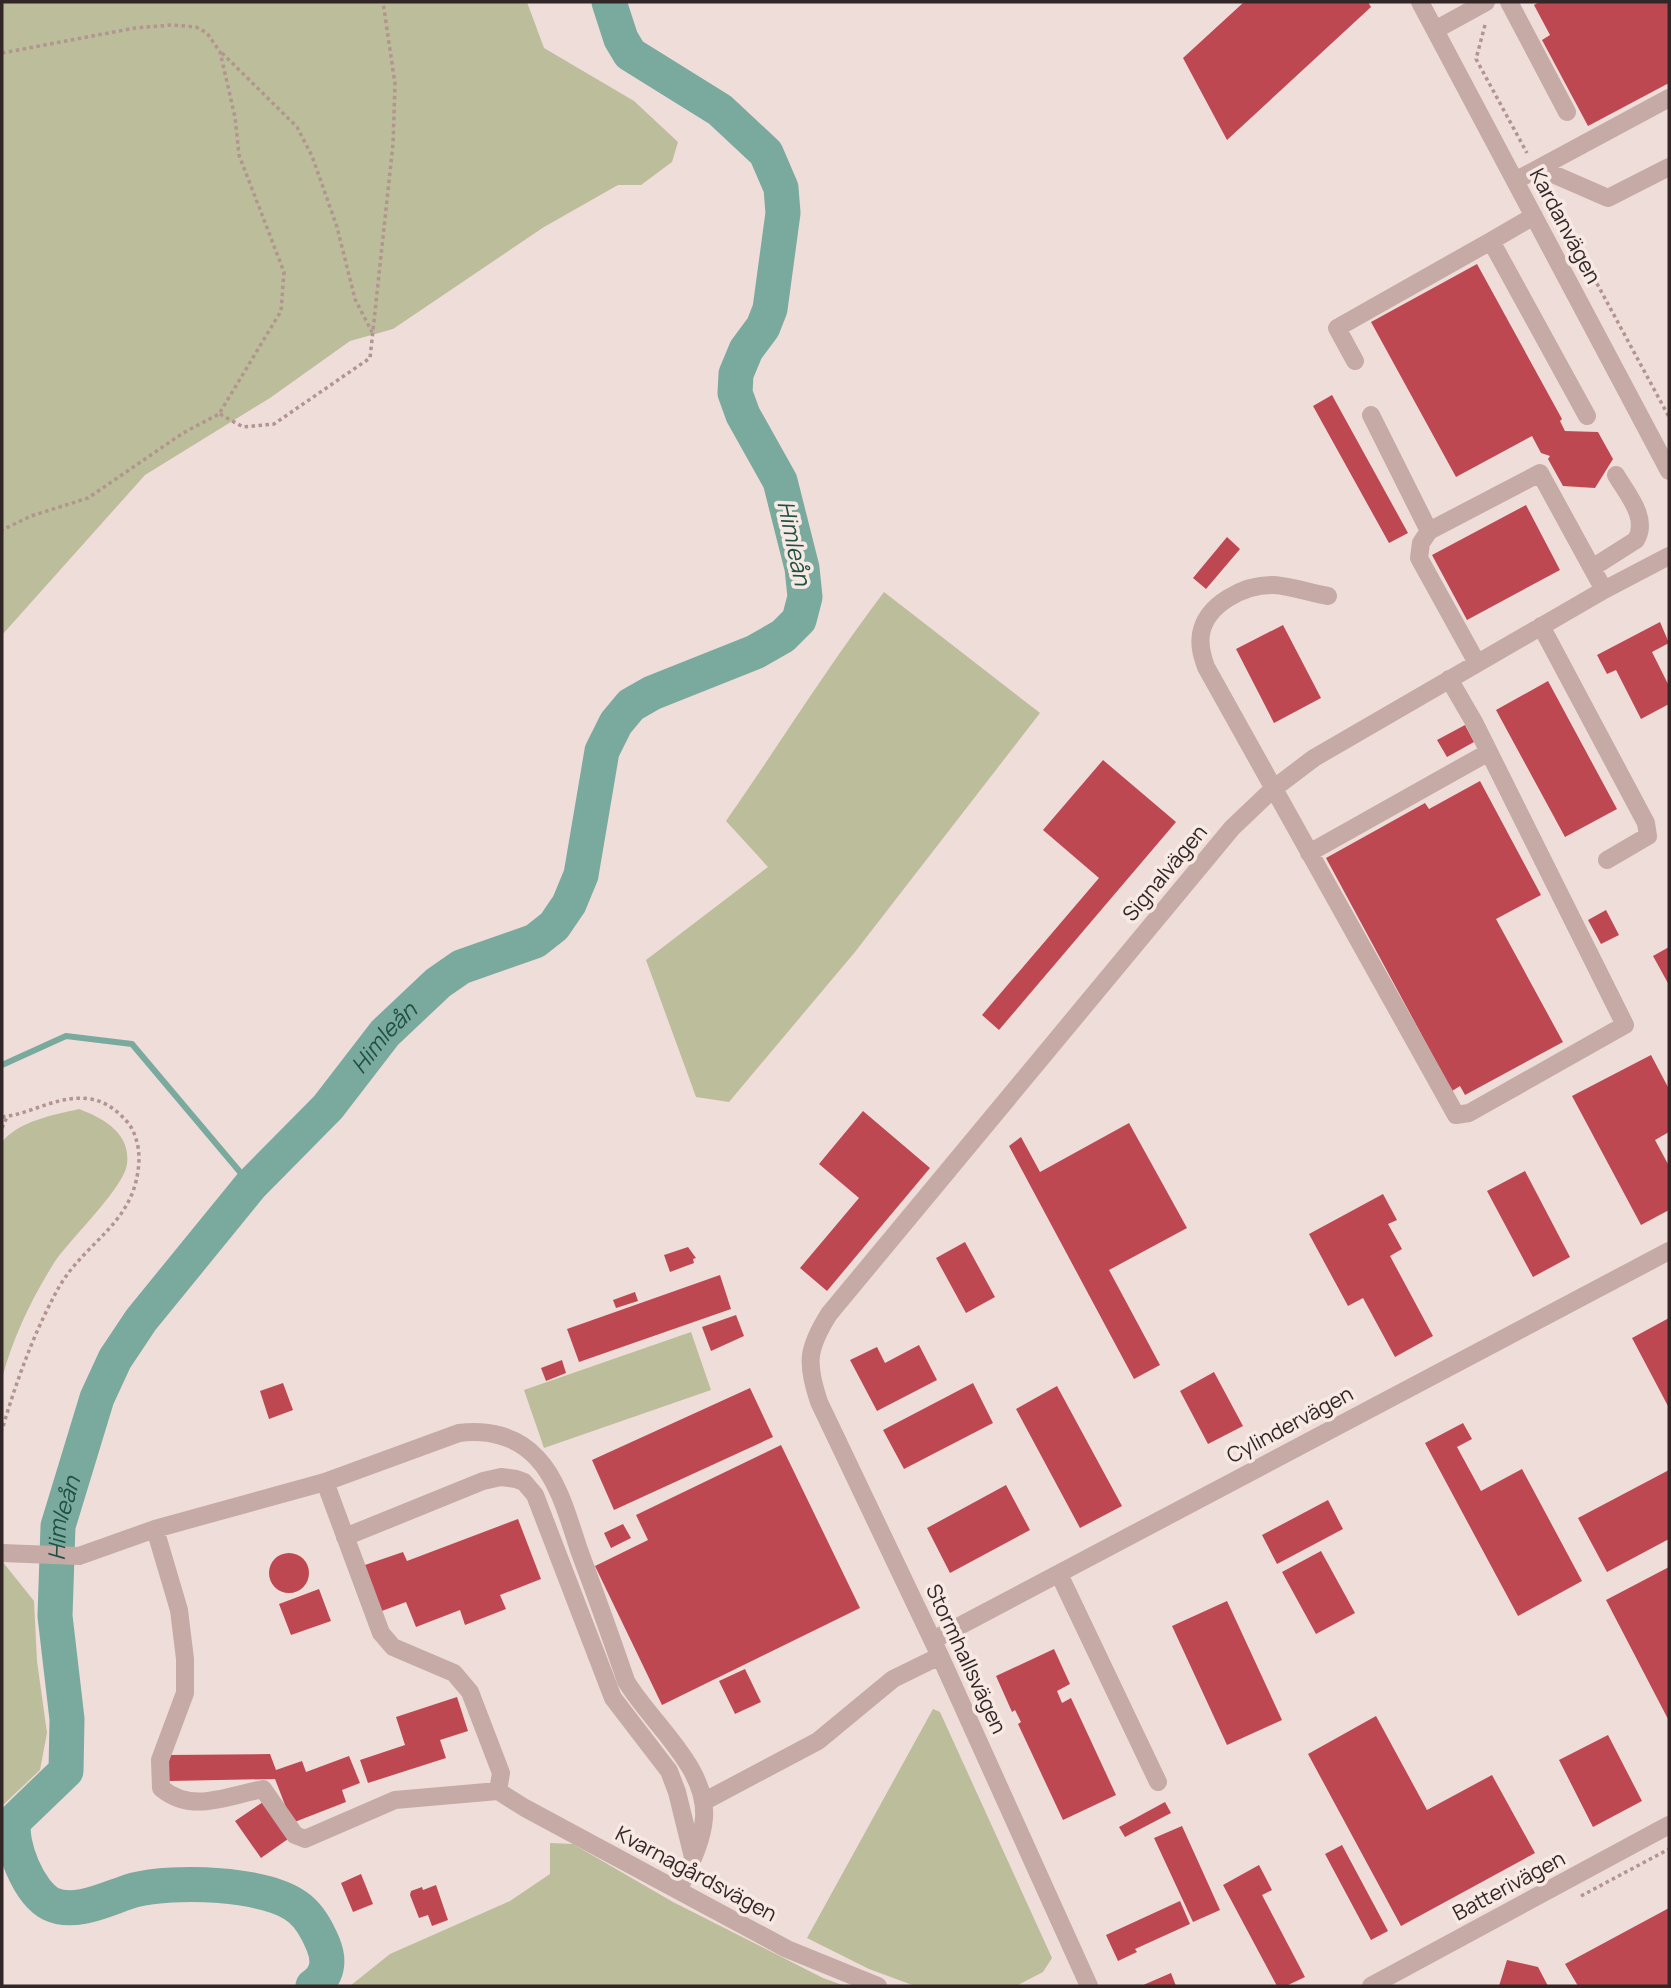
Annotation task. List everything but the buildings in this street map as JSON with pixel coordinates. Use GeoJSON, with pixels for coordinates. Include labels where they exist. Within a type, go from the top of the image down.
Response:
{"type":"FeatureCollection","features":[{"type":"Feature","properties":{"kind":"street","name":"Kardanvägen"},"geometry":{"type":"LineString","coordinates":[[1420,2],[1668,465]]}},
{"type":"Feature","properties":{"kind":"street"},"geometry":{"type":"LineString","coordinates":[[1509,2],[1567,112]]}},
{"type":"Feature","properties":{"kind":"street"},"geometry":{"type":"LineString","coordinates":[[1435,30],[1481,5]]}},
{"type":"Feature","properties":{"kind":"street"},"geometry":{"type":"LineString","coordinates":[[1515,181],[1669,98]]}},
{"type":"Feature","properties":{"kind":"street"},"geometry":{"type":"LineString","coordinates":[[1537,169],[1608,198],[1669,167]]}},
{"type":"Feature","properties":{"kind":"street"},"geometry":{"type":"LineString","coordinates":[[1355,361],[1336,328],[1534,216]]}},
{"type":"Feature","properties":{"kind":"street"},"geometry":{"type":"LineString","coordinates":[[1491,241],[1587,416]]}},
{"type":"Feature","properties":{"kind":"street"},"geometry":{"type":"LineString","coordinates":[[1371,415],[1429,531]]}},
{"type":"Feature","properties":{"kind":"street"},"geometry":{"type":"LineString","coordinates":[[1477,663],[1419,558],[1421,543],[1429,531],[1540,473],[1604,590]]}},
{"type":"Feature","properties":{"kind":"street"},"geometry":{"type":"LineString","coordinates":[[1592,568],[1636,540],[1640,534],[1640,518],[1616,475]]}},
{"type":"Feature","properties":{"kind":"street","name":"Signalvägen"},"geometry":{"type":"LineString","coordinates":[[810,1350],[829,1314],[1232,828],[1273,789],[1314,758],[1604,590],[1669,556]]}},
{"type":"Feature","properties":{"kind":"street"},"geometry":{"type":"LineString","coordinates":[[1328,596],[1274,585],[1239,591],[1209,617],[1201,632],[1200,648],[1206,667],[1456,1115],[1469,1113],[1625,1025],[1489,752],[1449,679]]}},
{"type":"Feature","properties":{"kind":"street"},"geometry":{"type":"LineString","coordinates":[[1541,626],[1646,822],[1648,836],[1606,860]]}},
{"type":"Feature","properties":{"kind":"street"},"geometry":{"type":"LineString","coordinates":[[1309,853],[1489,752]]}},
{"type":"Feature","properties":{"kind":"street","name":"Cylindervägen"},"geometry":{"type":"LineString","coordinates":[[704,1802],[818,1741],[893,1679],[936,1648],[1059,1574],[1669,1251]]}},
{"type":"Feature","properties":{"kind":"street","name":"Stormhallsvägen"},"geometry":{"type":"LineString","coordinates":[[810,1350],[811,1380],[819,1402],[936,1648],[1088,1986]]}},
{"type":"Feature","properties":{"kind":"street"},"geometry":{"type":"LineString","coordinates":[[2,1553],[79,1556],[155,1529],[325,1482],[459,1433],[478,1430],[500,1435],[537,1457],[566,1512],[626,1681],[641,1705],[685,1759],[704,1802],[702,1832],[680,1889]]}},
{"type":"Feature","properties":{"kind":"street"},"geometry":{"type":"LineString","coordinates":[[345,1537],[483,1481],[501,1477],[524,1482],[535,1495],[551,1531],[613,1698],[669,1771],[693,1857]]}},
{"type":"Feature","properties":{"kind":"street"},"geometry":{"type":"LineString","coordinates":[[155,1529],[179,1610],[186,1659],[185,1693],[160,1760],[161,1788],[176,1800],[189,1804],[263,1789],[295,1835],[305,1839],[395,1800],[498,1791],[501,1773],[470,1692],[454,1673],[393,1647],[381,1633],[325,1482]]}},
{"type":"Feature","properties":{"kind":"street"},"geometry":{"type":"LineString","coordinates":[[1059,1574],[1158,1782]]}},
{"type":"Feature","properties":{"kind":"street","name":"Kvarnagårdsvägen"},"geometry":{"type":"LineString","coordinates":[[498,1791],[561,1828],[680,1889],[787,1949],[878,1986]]}},
{"type":"Feature","properties":{"kind":"street","name":"Batterivägen"},"geometry":{"type":"LineString","coordinates":[[1371,1986],[1669,1825]]}},
{"type":"Feature","properties":{"kind":"path"},"geometry":{"type":"LineString","coordinates":[[219,414],[243,427],[274,424],[370,358],[393,144],[395,84],[383,2]]}},
{"type":"Feature","properties":{"kind":"path"},"geometry":{"type":"LineString","coordinates":[[1481,5],[1485,24],[1476,59],[1669,417]]}},
{"type":"Feature","properties":{"kind":"path"},"geometry":{"type":"LineString","coordinates":[[2,53],[135,28],[172,25],[196,27],[207,33],[220,52],[297,127],[312,156],[337,227],[355,299],[373,334]]}},
{"type":"Feature","properties":{"kind":"path"},"geometry":{"type":"LineString","coordinates":[[2,530],[31,516],[88,498],[172,440],[219,414],[281,311],[284,282],[280,255],[253,196],[239,155],[235,117],[220,52]]}},
{"type":"Feature","properties":{"kind":"path"},"geometry":{"type":"LineString","coordinates":[[2,1117],[63,1100],[101,1102],[114,1109],[132,1129],[139,1153],[132,1196],[113,1226],[82,1258],[60,1287],[23,1367],[2,1430]]}},
{"type":"Feature","properties":{"kind":"path"},"geometry":{"type":"LineString","coordinates":[[2,1128],[8,1117]]}},
{"type":"Feature","properties":{"kind":"green space"},"geometry":{"type":"Polygon","coordinates":[[[2,2],[527,2],[544,48],[634,101],[678,142],[672,162],[641,185],[618,185],[544,227],[393,329],[350,341],[270,398],[145,475],[2,635],[2,2]]]}},
{"type":"Feature","properties":{"kind":"green space"},"geometry":{"type":"Polygon","coordinates":[[[884,592],[1040,713],[855,952],[729,1102],[696,1097],[646,960],[768,867],[726,821],[884,592]]]}},
{"type":"Feature","properties":{"kind":"green space"},"geometry":{"type":"Polygon","coordinates":[[[79,1109],[114,1128],[125,1144],[127,1164],[117,1186],[46,1276],[17,1334],[2,1379],[2,1142],[27,1124],[79,1109]]]}},
{"type":"Feature","properties":{"kind":"green space"},"geometry":{"type":"Polygon","coordinates":[[[691,1332],[711,1390],[544,1448],[524,1390],[691,1332]]]}},
{"type":"Feature","properties":{"kind":"green space"},"geometry":{"type":"Polygon","coordinates":[[[2,1561],[34,1601],[37,1661],[47,1733],[40,1770],[2,1806],[2,1561]]]}},
{"type":"Feature","properties":{"kind":"green space"},"geometry":{"type":"Polygon","coordinates":[[[933,1709],[940,1712],[1052,1958],[1043,1972],[1016,1986],[915,1986],[869,1969],[807,1938],[933,1709]]]}},
{"type":"Feature","properties":{"kind":"green space"},"geometry":{"type":"Polygon","coordinates":[[[550,1843],[573,1844],[673,1902],[823,1978],[845,1986],[350,1986],[390,1954],[510,1901],[550,1874],[550,1843]]]}},
{"type":"Feature","properties":{"kind":"waterway","name":"Himleån"},"geometry":{"type":"LineString","coordinates":[[313,1986],[325,1973],[325,1950],[308,1917],[285,1900],[244,1888],[195,1884],[134,1890],[104,1901],[71,1908],[51,1904],[35,1890],[28,1879],[15,1842],[14,1821],[66,1771],[67,1719],[55,1616],[58,1526],[97,1398],[115,1359],[141,1320],[251,1185],[328,1107],[385,1033],[438,983],[461,967],[535,941],[554,926],[569,904],[581,875],[602,751],[616,723],[631,705],[652,693],[755,652],[783,636],[799,620],[805,597],[802,568],[780,481],[743,415],[735,393],[736,374],[746,350],[763,327],[770,309],[783,213],[781,188],[766,153],[720,110],[630,54],[621,39],[609,2]]}},
{"type":"Feature","properties":{"kind":"waterway"},"geometry":{"type":"LineString","coordinates":[[2,1065],[66,1036],[132,1044],[251,1185]]}}]}
